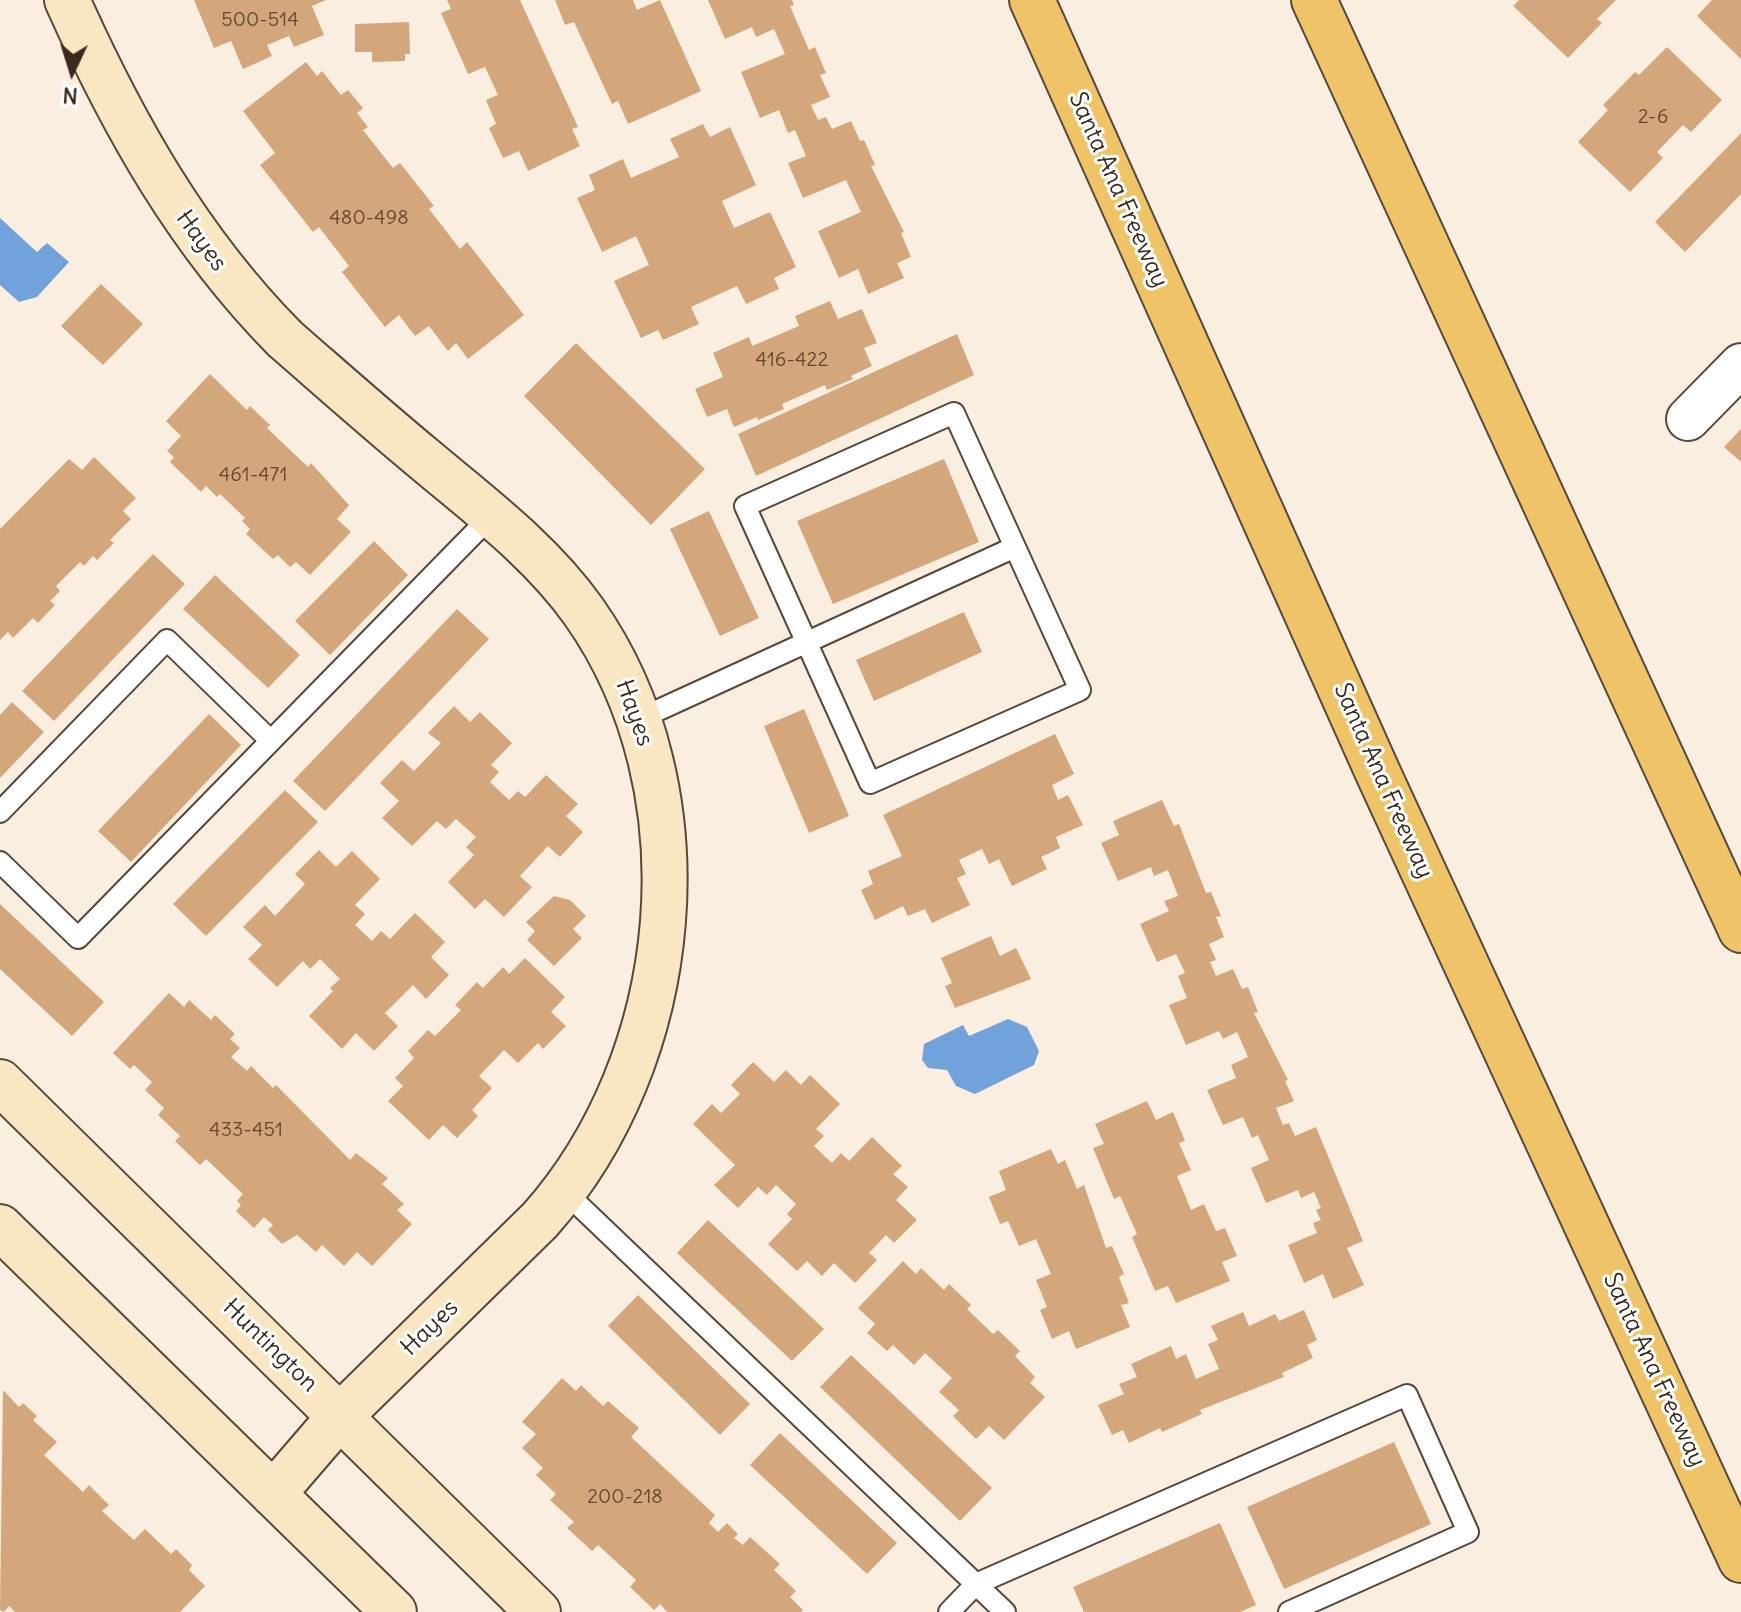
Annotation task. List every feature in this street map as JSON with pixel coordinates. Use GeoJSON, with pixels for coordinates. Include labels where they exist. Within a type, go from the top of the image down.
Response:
{"type":"FeatureCollection","features":[{"type":"Feature","properties":{"kind":"highway","name":"Santa Ana Freeway"},"geometry":{"type":"LineString","coordinates":[[1032,0],[1378,773],[1741,1560]]}},
{"type":"Feature","properties":{"kind":"highway"},"geometry":{"type":"LineString","coordinates":[[1314,0],[1741,930]]}},
{"type":"Feature","properties":{"kind":"street","name":"Hayes"},"geometry":{"type":"LineString","coordinates":[[67,0],[109,94],[163,188],[246,299],[285,339],[543,562],[584,612],[616,665],[639,719],[657,783],[664,841],[658,961],[647,1021],[630,1073],[606,1123],[565,1192],[341,1415],[273,1494]]}},
{"type":"Feature","properties":{"kind":"street"},"geometry":{"type":"LineString","coordinates":[[1688,419],[1741,365]]}},
{"type":"Feature","properties":{"kind":"street","name":"Huntington"},"geometry":{"type":"LineString","coordinates":[[0,1082],[538,1612]]}},
{"type":"Feature","properties":{"kind":"street"},"geometry":{"type":"LineString","coordinates":[[0,1227],[394,1612]]}},
{"type":"Feature","properties":{"kind":"lane"},"geometry":{"type":"LineString","coordinates":[[954,413],[1015,547],[1080,690],[870,783],[745,506],[954,413]]}},
{"type":"Feature","properties":{"kind":"lane"},"geometry":{"type":"LineString","coordinates":[[0,862],[78,938],[492,515]]}},
{"type":"Feature","properties":{"kind":"lane"},"geometry":{"type":"LineString","coordinates":[[639,719],[1015,547]]}},
{"type":"Feature","properties":{"kind":"lane"},"geometry":{"type":"LineString","coordinates":[[0,812],[167,640],[271,741]]}},
{"type":"Feature","properties":{"kind":"lane"},"geometry":{"type":"LineString","coordinates":[[565,1192],[1005,1612]]}},
{"type":"Feature","properties":{"kind":"lane"},"geometry":{"type":"LineString","coordinates":[[949,1612],[976,1584],[1407,1395],[1468,1532],[1289,1612]]}},
{"type":"Feature","properties":{"kind":"water"},"geometry":{"type":"Polygon","coordinates":[[[0,218],[37,252],[47,243],[69,262],[37,297],[19,302],[0,285],[0,218]]]}},
{"type":"Feature","properties":{"kind":"water"},"geometry":{"type":"Polygon","coordinates":[[[1008,1019],[1027,1027],[1039,1051],[1034,1065],[975,1094],[956,1086],[947,1070],[928,1068],[922,1060],[924,1044],[963,1025],[969,1036],[1008,1019]]]}},
{"type":"Feature","properties":{"kind":"building"},"geometry":{"type":"Polygon","coordinates":[[[194,0],[326,0],[312,6],[324,35],[294,47],[289,36],[267,45],[272,56],[243,69],[231,41],[214,48],[194,0]]]}},
{"type":"Feature","properties":{"kind":"building"},"geometry":{"type":"Polygon","coordinates":[[[447,0],[520,0],[578,127],[572,129],[580,146],[528,171],[519,151],[503,158],[489,128],[496,124],[486,100],[498,95],[485,67],[468,74],[441,13],[451,9],[447,0]]]}},
{"type":"Feature","properties":{"kind":"building"},"geometry":{"type":"Polygon","coordinates":[[[555,0],[633,0],[637,10],[660,0],[701,91],[628,124],[618,101],[612,104],[574,22],[565,25],[555,0]]]}},
{"type":"Feature","properties":{"kind":"building"},"geometry":{"type":"Polygon","coordinates":[[[708,0],[792,0],[794,5],[790,6],[809,50],[815,47],[826,73],[820,75],[830,97],[811,105],[818,120],[826,117],[832,129],[851,121],[860,141],[864,140],[875,165],[871,166],[904,232],[901,233],[911,257],[897,263],[904,278],[868,294],[858,269],[839,278],[818,231],[861,212],[846,180],[803,198],[788,163],[806,156],[795,130],[788,133],[779,110],[760,118],[741,72],[785,54],[774,29],[756,37],[752,27],[725,39],[708,0]]]}},
{"type":"Feature","properties":{"kind":"building"},"geometry":{"type":"Polygon","coordinates":[[[1519,0],[1616,0],[1597,19],[1602,23],[1568,58],[1513,6],[1519,0]]]}},
{"type":"Feature","properties":{"kind":"building"},"geometry":{"type":"Polygon","coordinates":[[[1712,0],[1741,0],[1741,59],[1697,16],[1712,0]]]}},
{"type":"Feature","properties":{"kind":"building"},"geometry":{"type":"Polygon","coordinates":[[[409,22],[410,54],[405,54],[405,61],[372,62],[372,52],[355,52],[355,24],[409,22]]]}},
{"type":"Feature","properties":{"kind":"building"},"geometry":{"type":"Polygon","coordinates":[[[1667,47],[1722,100],[1691,132],[1683,125],[1657,152],[1663,158],[1630,192],[1578,142],[1608,110],[1603,105],[1635,72],[1639,75],[1667,47]]]}},
{"type":"Feature","properties":{"kind":"building"},"geometry":{"type":"Polygon","coordinates":[[[306,62],[317,76],[322,71],[341,95],[348,90],[363,108],[357,113],[368,127],[363,130],[393,168],[400,163],[434,206],[429,209],[460,249],[467,242],[524,315],[468,359],[456,343],[448,351],[429,326],[415,336],[399,315],[385,327],[342,272],[349,266],[319,227],[313,232],[260,165],[275,153],[243,111],[306,62]]]}},
{"type":"Feature","properties":{"kind":"building"},"geometry":{"type":"Polygon","coordinates":[[[703,124],[710,137],[730,127],[756,185],[722,201],[734,228],[770,212],[796,267],[774,278],[779,289],[746,304],[737,286],[691,307],[699,324],[663,340],[658,330],[641,338],[614,281],[649,265],[636,236],[602,252],[577,198],[595,190],[589,175],[623,159],[631,178],[679,157],[670,139],[703,124]]]}},
{"type":"Feature","properties":{"kind":"building"},"geometry":{"type":"Polygon","coordinates":[[[1741,133],[1741,194],[1685,252],[1655,222],[1741,133]]]}},
{"type":"Feature","properties":{"kind":"building"},"geometry":{"type":"Polygon","coordinates":[[[101,284],[143,324],[103,365],[61,326],[101,284]]]}},
{"type":"Feature","properties":{"kind":"building"},"geometry":{"type":"Polygon","coordinates":[[[830,301],[838,319],[862,309],[877,343],[864,348],[872,366],[851,376],[853,379],[827,390],[825,385],[782,404],[784,409],[758,420],[757,417],[734,427],[727,409],[707,417],[695,389],[723,377],[713,353],[749,337],[752,346],[799,326],[795,316],[830,301]]]}},
{"type":"Feature","properties":{"kind":"building"},"geometry":{"type":"Polygon","coordinates":[[[957,334],[974,375],[756,476],[738,434],[957,334]]]}},
{"type":"Feature","properties":{"kind":"building"},"geometry":{"type":"Polygon","coordinates":[[[576,343],[705,469],[651,525],[524,396],[576,343]]]}},
{"type":"Feature","properties":{"kind":"building"},"geometry":{"type":"Polygon","coordinates":[[[210,374],[247,410],[250,406],[270,425],[267,428],[308,467],[311,463],[349,505],[337,519],[351,532],[310,575],[296,562],[290,567],[278,555],[273,559],[246,534],[250,529],[242,521],[245,518],[220,494],[217,497],[206,486],[201,492],[170,462],[174,457],[167,451],[181,436],[166,421],[210,374]]]}},
{"type":"Feature","properties":{"kind":"building"},"geometry":{"type":"Polygon","coordinates":[[[1741,429],[1741,462],[1724,447],[1741,429]]]}},
{"type":"Feature","properties":{"kind":"building"},"geometry":{"type":"Polygon","coordinates":[[[94,457],[136,498],[123,511],[131,519],[110,540],[114,543],[97,560],[93,556],[84,566],[80,562],[56,586],[60,591],[50,601],[55,605],[38,623],[33,618],[13,638],[8,632],[0,640],[0,529],[69,459],[82,470],[94,457]]]}},
{"type":"Feature","properties":{"kind":"building"},"geometry":{"type":"Polygon","coordinates":[[[944,459],[979,542],[833,604],[797,521],[944,459]]]}},
{"type":"Feature","properties":{"kind":"building"},"geometry":{"type":"Polygon","coordinates":[[[709,511],[759,618],[720,636],[670,529],[709,511]]]}},
{"type":"Feature","properties":{"kind":"building"},"geometry":{"type":"Polygon","coordinates":[[[374,541],[408,575],[330,655],[295,621],[374,541]]]}},
{"type":"Feature","properties":{"kind":"building"},"geometry":{"type":"Polygon","coordinates":[[[153,554],[185,584],[54,721],[22,691],[153,554]]]}},
{"type":"Feature","properties":{"kind":"building"},"geometry":{"type":"Polygon","coordinates":[[[215,575],[300,655],[268,688],[183,609],[215,575]]]}},
{"type":"Feature","properties":{"kind":"building"},"geometry":{"type":"Polygon","coordinates":[[[457,609],[489,639],[325,811],[293,781],[457,609]]]}},
{"type":"Feature","properties":{"kind":"building"},"geometry":{"type":"Polygon","coordinates":[[[964,612],[982,652],[874,701],[856,660],[964,612]]]}},
{"type":"Feature","properties":{"kind":"building"},"geometry":{"type":"Polygon","coordinates":[[[12,702],[44,732],[0,778],[0,715],[12,702]]]}},
{"type":"Feature","properties":{"kind":"building"},"geometry":{"type":"Polygon","coordinates":[[[454,706],[470,722],[480,712],[512,743],[491,765],[499,772],[490,782],[509,800],[518,791],[525,797],[546,775],[578,804],[566,816],[583,832],[560,857],[548,846],[520,876],[532,887],[504,917],[485,899],[475,909],[448,882],[474,855],[466,847],[476,837],[456,819],[446,829],[437,821],[412,846],[382,818],[399,801],[380,783],[402,760],[414,771],[441,743],[428,733],[454,706]]]}},
{"type":"Feature","properties":{"kind":"building"},"geometry":{"type":"Polygon","coordinates":[[[804,709],[849,816],[809,833],[764,726],[804,709]]]}},
{"type":"Feature","properties":{"kind":"building"},"geometry":{"type":"Polygon","coordinates":[[[209,714],[241,745],[131,862],[98,831],[209,714]]]}},
{"type":"Feature","properties":{"kind":"building"},"geometry":{"type":"Polygon","coordinates":[[[1055,734],[1074,774],[1052,785],[1058,800],[1068,795],[1083,825],[1056,837],[1060,848],[1041,857],[1047,869],[1012,886],[999,859],[989,864],[982,849],[959,860],[966,874],[957,878],[970,905],[932,923],[925,909],[908,916],[903,906],[875,920],[861,890],[873,884],[868,871],[902,856],[883,815],[1055,734]]]}},
{"type":"Feature","properties":{"kind":"building"},"geometry":{"type":"Polygon","coordinates":[[[285,790],[318,822],[206,936],[173,904],[285,790]]]}},
{"type":"Feature","properties":{"kind":"building"},"geometry":{"type":"Polygon","coordinates":[[[1162,800],[1174,826],[1179,824],[1206,893],[1211,892],[1221,916],[1216,917],[1224,937],[1209,944],[1216,960],[1210,962],[1216,976],[1233,969],[1242,989],[1248,987],[1258,1012],[1254,1013],[1288,1080],[1285,1081],[1294,1101],[1276,1108],[1283,1125],[1289,1123],[1295,1136],[1316,1127],[1363,1241],[1347,1248],[1364,1285],[1333,1299],[1323,1274],[1304,1283],[1288,1245],[1317,1233],[1313,1223],[1321,1220],[1316,1210],[1321,1208],[1314,1192],[1301,1198],[1298,1190],[1266,1203],[1251,1168],[1269,1160],[1258,1135],[1252,1138],[1243,1117],[1223,1125],[1207,1090],[1236,1078],[1231,1065],[1248,1057],[1237,1032],[1223,1039],[1219,1031],[1186,1045],[1169,1005],[1187,998],[1178,976],[1185,973],[1176,954],[1157,962],[1140,924],[1169,911],[1164,901],[1178,896],[1168,870],[1154,876],[1151,867],[1118,881],[1101,843],[1119,835],[1113,821],[1162,800]]]}},
{"type":"Feature","properties":{"kind":"building"},"geometry":{"type":"Polygon","coordinates":[[[319,850],[336,867],[352,851],[380,879],[355,905],[365,914],[355,925],[372,941],[381,931],[390,939],[415,913],[445,942],[431,957],[449,975],[426,999],[413,985],[385,1013],[398,1026],[374,1051],[356,1033],[342,1049],[309,1016],[340,979],[320,959],[310,969],[303,961],[277,987],[248,959],[262,945],[243,927],[265,905],[275,916],[305,884],[295,874],[319,850]]]}},
{"type":"Feature","properties":{"kind":"building"},"geometry":{"type":"Polygon","coordinates":[[[554,896],[570,900],[586,916],[573,929],[582,938],[554,966],[527,940],[535,931],[526,922],[554,896]]]}},
{"type":"Feature","properties":{"kind":"building"},"geometry":{"type":"Polygon","coordinates":[[[0,904],[104,1002],[72,1036],[0,969],[0,904]]]}},
{"type":"Feature","properties":{"kind":"building"},"geometry":{"type":"Polygon","coordinates":[[[991,936],[1000,956],[1016,948],[1031,979],[955,1008],[945,986],[952,983],[941,958],[991,936]]]}},
{"type":"Feature","properties":{"kind":"building"},"geometry":{"type":"Polygon","coordinates":[[[525,958],[565,997],[551,1012],[566,1026],[543,1049],[538,1043],[518,1063],[504,1050],[479,1076],[492,1088],[472,1110],[478,1116],[457,1138],[443,1125],[429,1140],[388,1101],[403,1086],[395,1078],[414,1058],[408,1051],[428,1030],[435,1036],[461,1010],[455,1005],[477,982],[483,988],[503,967],[509,974],[525,958]]]}},
{"type":"Feature","properties":{"kind":"building"},"geometry":{"type":"Polygon","coordinates":[[[169,993],[184,1007],[189,1000],[211,1020],[215,1015],[235,1034],[230,1039],[240,1048],[231,1057],[247,1071],[251,1066],[273,1088],[276,1085],[350,1160],[356,1153],[388,1178],[382,1184],[404,1204],[397,1210],[412,1224],[372,1266],[357,1252],[344,1266],[322,1245],[316,1252],[297,1235],[282,1244],[268,1230],[273,1225],[264,1217],[254,1228],[236,1211],[241,1205],[237,1201],[243,1194],[206,1159],[200,1165],[175,1141],[180,1136],[158,1115],[164,1108],[145,1090],[152,1082],[134,1065],[130,1069],[113,1053],[169,993]]]}},
{"type":"Feature","properties":{"kind":"building"},"geometry":{"type":"Polygon","coordinates":[[[753,1062],[774,1082],[786,1070],[801,1085],[810,1075],[840,1104],[816,1129],[824,1136],[814,1146],[832,1163],[841,1153],[849,1161],[872,1137],[902,1166],[893,1174],[908,1187],[896,1200],[917,1220],[894,1243],[886,1235],[869,1253],[877,1260],[855,1283],[834,1263],[822,1276],[807,1261],[797,1271],[768,1244],[792,1219],[787,1214],[796,1204],[776,1185],[767,1195],[758,1187],[738,1208],[714,1185],[735,1165],[693,1124],[712,1104],[721,1113],[740,1094],[731,1085],[753,1062]]]}},
{"type":"Feature","properties":{"kind":"building"},"geometry":{"type":"Polygon","coordinates":[[[1147,1101],[1156,1120],[1173,1112],[1185,1141],[1179,1143],[1191,1170],[1177,1176],[1191,1210],[1204,1204],[1216,1231],[1225,1228],[1237,1256],[1222,1262],[1230,1281],[1176,1303],[1168,1286],[1155,1291],[1132,1237],[1137,1234],[1120,1196],[1114,1199],[1093,1148],[1104,1144],[1095,1124],[1147,1101]]]}},
{"type":"Feature","properties":{"kind":"building"},"geometry":{"type":"Polygon","coordinates":[[[1051,1149],[1058,1164],[1065,1160],[1077,1189],[1084,1185],[1106,1248],[1112,1246],[1124,1274],[1119,1277],[1129,1303],[1121,1305],[1130,1327],[1076,1349],[1069,1331],[1052,1339],[1040,1310],[1047,1307],[1036,1280],[1051,1274],[1036,1239],[1019,1246],[1008,1221],[1000,1224],[989,1197],[1006,1190],[999,1171],[1051,1149]]]}},
{"type":"Feature","properties":{"kind":"building"},"geometry":{"type":"Polygon","coordinates":[[[708,1220],[824,1329],[792,1361],[677,1253],[708,1220]]]}},
{"type":"Feature","properties":{"kind":"building"},"geometry":{"type":"Polygon","coordinates":[[[903,1261],[916,1274],[921,1268],[944,1290],[949,1284],[971,1305],[967,1309],[993,1334],[998,1330],[1020,1351],[1015,1356],[1035,1377],[1030,1383],[1045,1397],[1004,1440],[989,1426],[976,1439],[953,1416],[959,1410],[939,1392],[952,1378],[925,1353],[914,1365],[893,1345],[887,1351],[867,1333],[875,1324],[858,1308],[903,1261]]]}},
{"type":"Feature","properties":{"kind":"building"},"geometry":{"type":"Polygon","coordinates":[[[638,1295],[750,1404],[720,1435],[608,1326],[638,1295]]]}},
{"type":"Feature","properties":{"kind":"building"},"geometry":{"type":"Polygon","coordinates":[[[1304,1310],[1317,1340],[1307,1345],[1313,1358],[1282,1373],[1284,1377],[1200,1410],[1202,1414],[1162,1432],[1160,1428],[1129,1443],[1123,1430],[1112,1435],[1098,1405],[1124,1394],[1119,1384],[1137,1377],[1131,1364],[1171,1346],[1176,1359],[1186,1354],[1196,1379],[1219,1369],[1208,1344],[1218,1340],[1211,1326],[1243,1312],[1249,1326],[1275,1314],[1279,1321],[1304,1310]]]}},
{"type":"Feature","properties":{"kind":"building"},"geometry":{"type":"Polygon","coordinates":[[[851,1355],[992,1488],[960,1521],[820,1387],[851,1355]]]}},
{"type":"Feature","properties":{"kind":"building"},"geometry":{"type":"Polygon","coordinates":[[[562,1378],[576,1391],[581,1385],[603,1406],[608,1401],[639,1428],[631,1437],[715,1515],[709,1523],[718,1532],[727,1523],[738,1534],[734,1538],[743,1545],[750,1537],[780,1564],[774,1570],[796,1591],[790,1597],[803,1610],[667,1612],[660,1604],[654,1610],[630,1587],[636,1580],[598,1545],[592,1551],[567,1528],[574,1522],[550,1500],[556,1494],[536,1475],[543,1468],[522,1448],[536,1434],[522,1422],[562,1378]]]}},
{"type":"Feature","properties":{"kind":"building"},"geometry":{"type":"Polygon","coordinates":[[[3,1390],[19,1407],[23,1403],[37,1416],[33,1420],[57,1442],[44,1455],[83,1492],[89,1485],[109,1505],[102,1511],[134,1540],[145,1529],[171,1554],[176,1549],[192,1565],[189,1570],[205,1586],[180,1612],[15,1612],[9,1606],[4,1612],[0,1610],[3,1390]]]}},
{"type":"Feature","properties":{"kind":"building"},"geometry":{"type":"Polygon","coordinates":[[[780,1433],[897,1543],[867,1574],[750,1465],[780,1433]]]}},
{"type":"Feature","properties":{"kind":"building"},"geometry":{"type":"Polygon","coordinates":[[[1394,1442],[1431,1524],[1284,1589],[1247,1507],[1394,1442]]]}},
{"type":"Feature","properties":{"kind":"building"},"geometry":{"type":"Polygon","coordinates":[[[1220,1523],[1256,1605],[1240,1612],[1084,1612],[1073,1587],[1220,1523]]]}}]}
